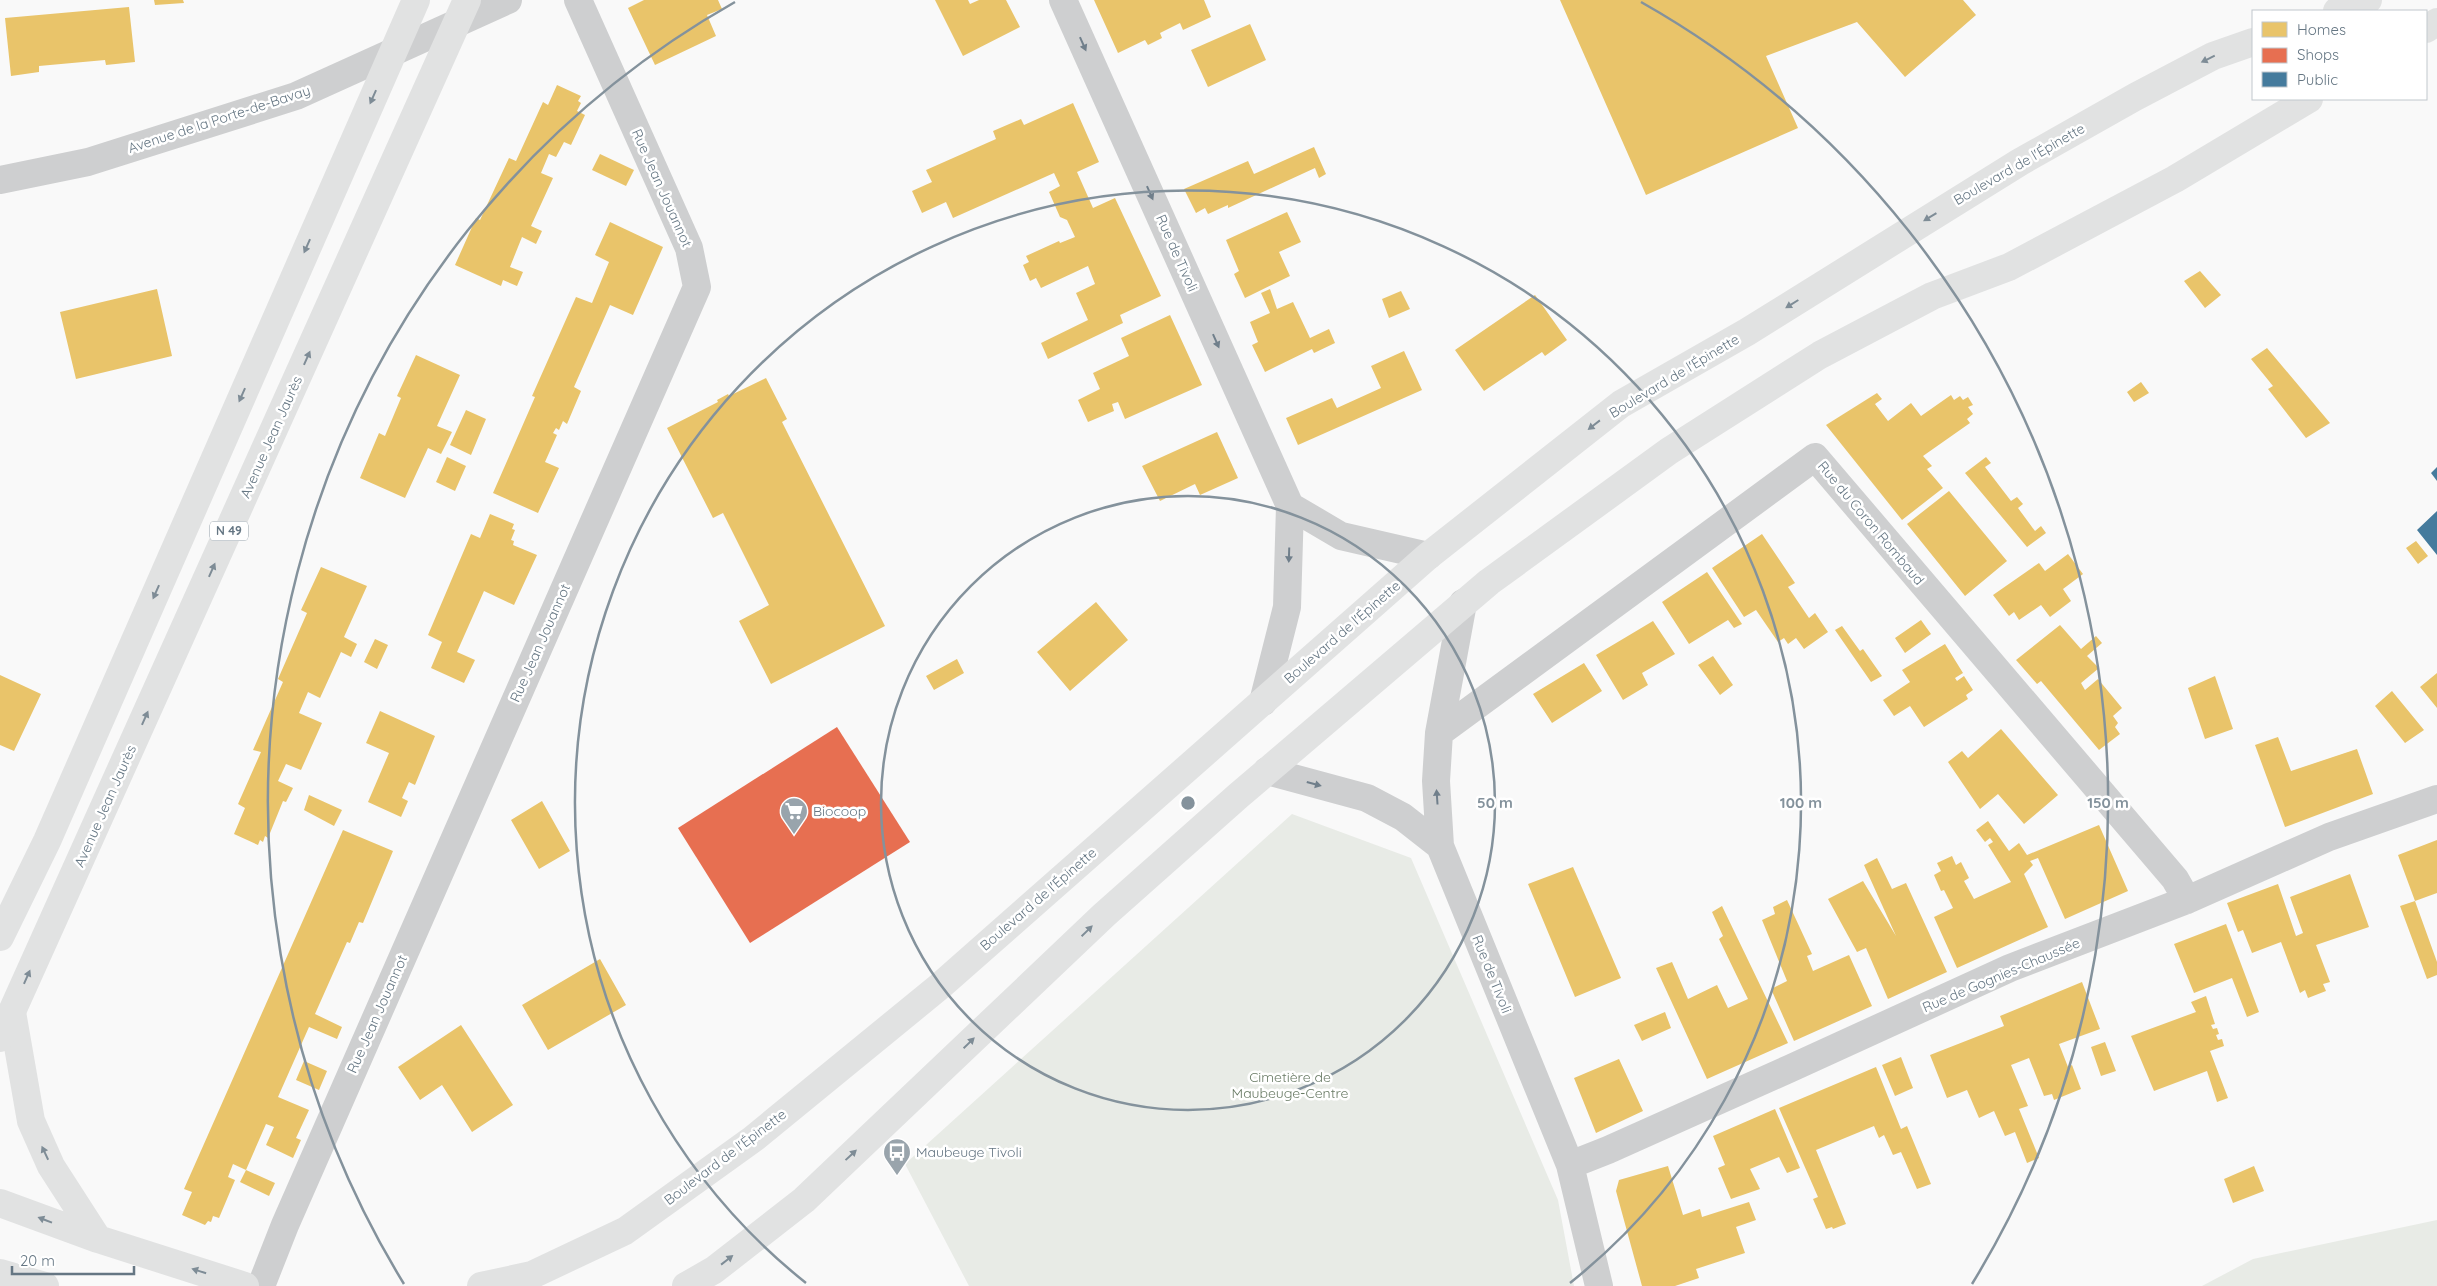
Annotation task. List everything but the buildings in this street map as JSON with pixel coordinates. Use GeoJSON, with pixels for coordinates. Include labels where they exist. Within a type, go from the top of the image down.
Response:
{"type":"FeatureCollection","features":[{"type":"Feature","properties":{"kind":"street"},"geometry":{"type":"LineString","coordinates":[[0,937],[47,841],[416,0]]}},
{"type":"Feature","properties":{"kind":"street","name":"Avenue de la Porte-de-Bavay"},"geometry":{"type":"LineString","coordinates":[[0,180],[88,162],[296,96],[392,53],[462,12],[508,0]]}},
{"type":"Feature","properties":{"kind":"street","name":"Rue Jean Jouannot"},"geometry":{"type":"LineString","coordinates":[[260,1286],[285,1225],[697,287],[689,248],[578,0]]}},
{"type":"Feature","properties":{"kind":"street","name":"Rue de Tivoli"},"geometry":{"type":"LineString","coordinates":[[1063,0],[1290,506],[1286,607],[1263,702]]}},
{"type":"Feature","properties":{"kind":"street"},"geometry":{"type":"LineString","coordinates":[[2340,10],[2368,0]]}},
{"type":"Feature","properties":{"kind":"street","name":"Avenue Jean Jaurès"},"geometry":{"type":"LineString","coordinates":[[0,1038],[462,12]]}},
{"type":"Feature","properties":{"kind":"street","name":"Boulevard de l'Épinette"},"geometry":{"type":"LineString","coordinates":[[481,1286],[532,1275],[625,1231],[753,1139],[940,986],[1428,556],[1621,404],[1747,332],[2020,162],[2135,97],[2213,56],[2252,42]]}},
{"type":"Feature","properties":{"kind":"street"},"geometry":{"type":"LineString","coordinates":[[686,1286],[714,1270],[804,1200],[1104,915],[1266,772],[1463,603],[1669,451],[1820,355],[1932,296],[2009,267],[2175,179],[2307,100]]}},
{"type":"Feature","properties":{"kind":"street","name":"Rue du Coron Rombaud"},"geometry":{"type":"LineString","coordinates":[[1439,733],[1815,457],[2168,871],[2187,900]]}},
{"type":"Feature","properties":{"kind":"street"},"geometry":{"type":"LineString","coordinates":[[1290,506],[1342,536],[1428,556]]}},
{"type":"Feature","properties":{"kind":"street"},"geometry":{"type":"LineString","coordinates":[[1440,846],[1436,781],[1439,733],[1463,603]]}},
{"type":"Feature","properties":{"kind":"street","name":"Rue de Tivoli"},"geometry":{"type":"LineString","coordinates":[[1266,772],[1367,798],[1403,817],[1440,846],[1570,1165],[1599,1286]]}},
{"type":"Feature","properties":{"kind":"street","name":"Rue de Gognies-Chaussée"},"geometry":{"type":"LineString","coordinates":[[1570,1165],[1771,1078],[2010,968],[2187,900],[2329,837],[2437,799]]}},
{"type":"Feature","properties":{"kind":"street"},"geometry":{"type":"LineString","coordinates":[[12,1012],[30,1121],[51,1166],[98,1240]]}},
{"type":"Feature","properties":{"kind":"street"},"geometry":{"type":"LineString","coordinates":[[0,1203],[98,1240],[245,1286]]}},
{"type":"Feature","properties":{"kind":"street"},"geometry":{"type":"LineString","coordinates":[[0,1273],[45,1286]]}},
{"type":"Feature","properties":{"kind":"green space","name":"Cimetière de Maubeuge-Centre"},"geometry":{"type":"Polygon","coordinates":[[[1292,814],[1411,858],[1558,1200],[1574,1286],[969,1286],[905,1164],[1292,814]]]}},
{"type":"Feature","properties":{"kind":"green space"},"geometry":{"type":"Polygon","coordinates":[[[2437,1220],[2437,1286],[2202,1286],[2253,1259],[2437,1220]]]}},
{"type":"Feature","properties":{"kind":"place","name":"Biocoop"},"geometry":{"type":"Point","coordinates":[794,835]}},
{"type":"Feature","properties":{"kind":"place","name":"Maubeuge Tivoli"},"geometry":{"type":"Point","coordinates":[897,1176]}}]}
